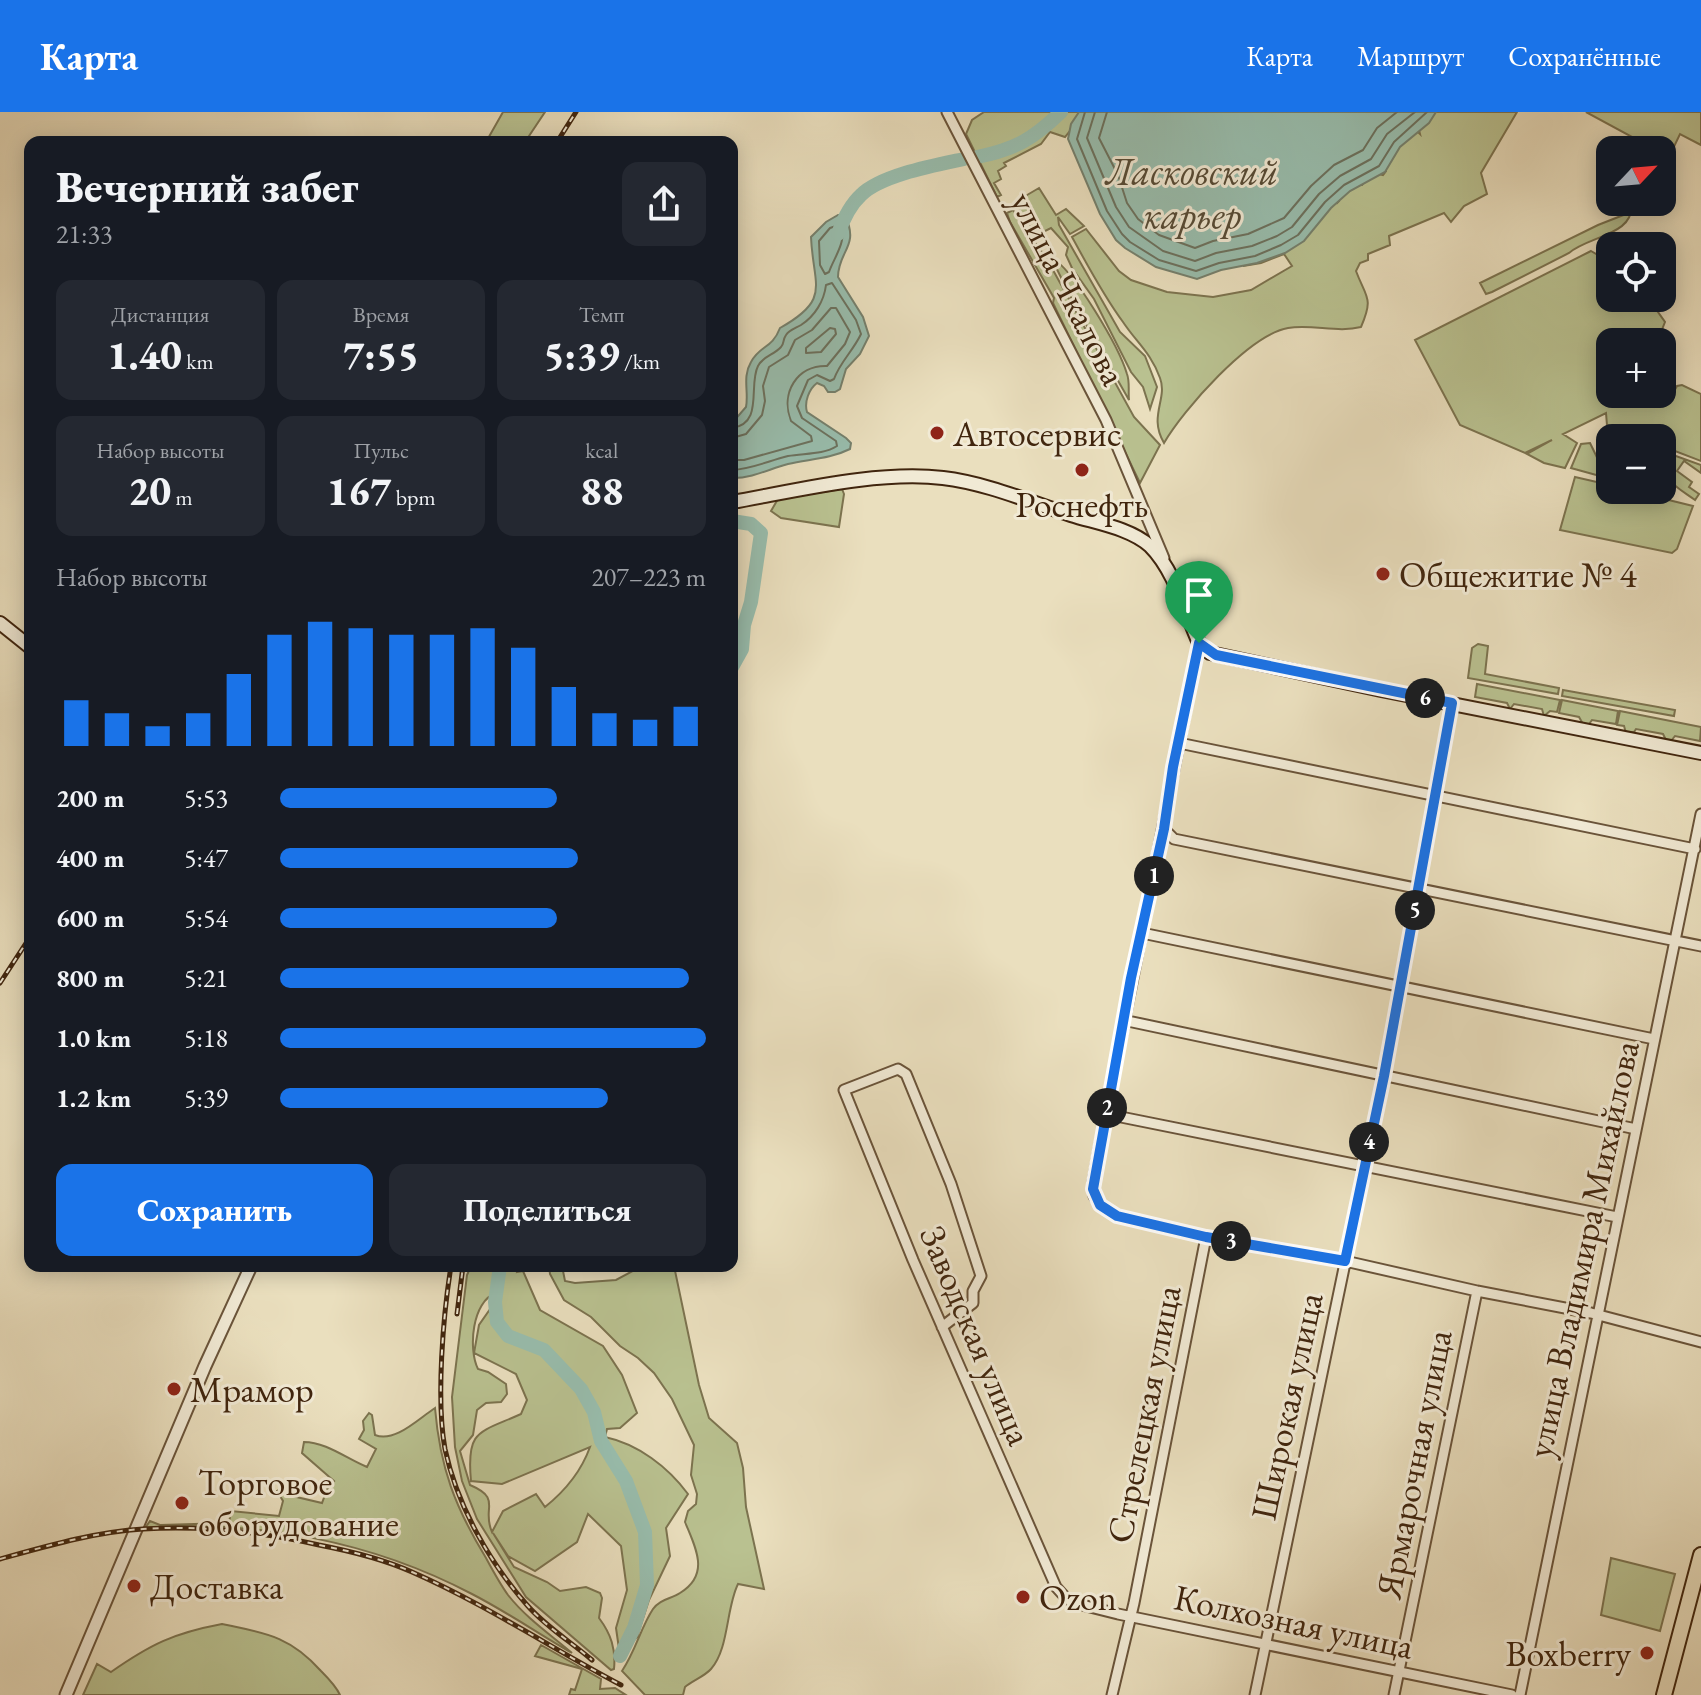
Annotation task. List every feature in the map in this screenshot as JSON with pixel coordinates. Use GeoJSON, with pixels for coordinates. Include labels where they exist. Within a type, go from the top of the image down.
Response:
{"type":"FeatureCollection","features":[{"type":"Feature","properties":{"kind":"main road"},"geometry":{"type":"LineString","coordinates":[[738,501],[849,482],[942,477],[972,484],[1129,533],[1152,548],[1172,580],[1199,643],[1216,655],[1701,753]]}},
{"type":"Feature","properties":{"kind":"main road"},"geometry":{"type":"LineString","coordinates":[[0,623],[24,642]]}},
{"type":"Feature","properties":{"kind":"main road"},"geometry":{"type":"LineString","coordinates":[[1664,1695],[1701,1555]]}},
{"type":"Feature","properties":{"kind":"street","name":"улица Чкалова"},"geometry":{"type":"LineString","coordinates":[[947,112],[1106,420],[1172,580]]}},
{"type":"Feature","properties":{"kind":"street"},"geometry":{"type":"LineString","coordinates":[[1199,643],[1164,829],[1123,1020],[1093,1182],[1094,1196],[1103,1208],[1117,1216],[1206,1237],[1345,1261],[1599,1315],[1701,1342]]}},
{"type":"Feature","properties":{"kind":"street","name":"Широкая улица"},"geometry":{"type":"LineString","coordinates":[[1255,1695],[1384,1076],[1452,703]]}},
{"type":"Feature","properties":{"kind":"street"},"geometry":{"type":"LineString","coordinates":[[1179,743],[1695,849]]}},
{"type":"Feature","properties":{"kind":"street","name":"улица Владимира Михайлова"},"geometry":{"type":"LineString","coordinates":[[1520,1695],[1701,814]]}},
{"type":"Feature","properties":{"kind":"street"},"geometry":{"type":"LineString","coordinates":[[1164,829],[1174,839],[1701,946]]}},
{"type":"Feature","properties":{"kind":"street"},"geometry":{"type":"LineString","coordinates":[[1142,933],[1654,1039]]}},
{"type":"Feature","properties":{"kind":"street"},"geometry":{"type":"LineString","coordinates":[[1123,1020],[1636,1129]]}},
{"type":"Feature","properties":{"kind":"street","name":"Заводская улица"},"geometry":{"type":"LineString","coordinates":[[942,1327],[973,1303],[973,1291],[981,1276],[945,1169],[906,1074],[898,1069],[844,1090],[942,1327],[1053,1580],[1066,1598]]}},
{"type":"Feature","properties":{"kind":"street"},"geometry":{"type":"LineString","coordinates":[[1106,1114],[1617,1217]]}},
{"type":"Feature","properties":{"kind":"street","name":"Стрелецкая улица"},"geometry":{"type":"LineString","coordinates":[[1112,1695],[1131,1617],[1206,1237]]}},
{"type":"Feature","properties":{"kind":"street"},"geometry":{"type":"LineString","coordinates":[[66,1695],[205,1366],[248,1272]]}},
{"type":"Feature","properties":{"kind":"street","name":"Ярмарочная улица"},"geometry":{"type":"LineString","coordinates":[[1394,1695],[1477,1291]]}},
{"type":"Feature","properties":{"kind":"street","name":"Колхозная улица"},"geometry":{"type":"LineString","coordinates":[[1066,1598],[1081,1605],[1131,1617],[1512,1695]]}},
{"type":"Feature","properties":{"kind":"shaded area"},"geometry":{"type":"Polygon","coordinates":[[[503,112],[545,112],[529,136],[489,136],[503,112]]]}},
{"type":"Feature","properties":{"kind":"shaded area"},"geometry":{"type":"Polygon","coordinates":[[[984,112],[1085,112],[1065,137],[1050,132],[1041,144],[1004,163],[1006,166],[998,171],[1001,179],[994,183],[1001,195],[997,197],[966,134],[972,120],[984,112]]]}},
{"type":"Feature","properties":{"kind":"shaded area"},"geometry":{"type":"Polygon","coordinates":[[[1430,112],[1517,112],[1481,173],[1487,194],[1464,206],[1451,222],[1444,213],[1389,236],[1390,245],[1368,254],[1368,260],[1360,263],[1356,271],[1368,303],[1361,327],[1288,328],[1255,344],[1201,394],[1164,443],[1158,424],[1162,386],[1156,369],[1109,301],[1072,237],[1086,229],[1119,271],[1131,280],[1167,292],[1213,297],[1251,290],[1292,266],[1284,254],[1243,266],[1333,199],[1337,203],[1337,197],[1366,180],[1383,175],[1386,171],[1382,160],[1417,131],[1420,134],[1419,130],[1430,112]]]}},
{"type":"Feature","properties":{"kind":"shaded area"},"geometry":{"type":"Polygon","coordinates":[[[1586,112],[1701,112],[1701,145],[1680,134],[1676,142],[1676,136],[1630,136],[1586,112]]]}},
{"type":"Feature","properties":{"kind":"shaded area"},"geometry":{"type":"Polygon","coordinates":[[[1039,188],[1056,215],[1066,209],[1084,226],[1070,234],[1058,217],[1059,225],[1120,332],[1145,356],[1157,387],[1150,409],[1143,387],[1131,372],[1094,299],[1072,268],[1066,255],[1068,247],[1051,228],[1037,235],[1017,207],[1024,203],[1038,225],[1022,198],[1039,188]]]}},
{"type":"Feature","properties":{"kind":"shaded area"},"geometry":{"type":"Polygon","coordinates":[[[1013,210],[1048,261],[1134,417],[1160,445],[1140,483],[1053,303],[1054,298],[1010,222],[1007,213],[1013,210]]]}},
{"type":"Feature","properties":{"kind":"shaded area"},"geometry":{"type":"Polygon","coordinates":[[[1621,216],[1630,216],[1612,232],[1596,232],[1596,239],[1486,294],[1480,283],[1621,216]]]}},
{"type":"Feature","properties":{"kind":"shaded area"},"geometry":{"type":"Polygon","coordinates":[[[1591,251],[1596,254],[1596,312],[1658,312],[1665,322],[1663,328],[1596,328],[1596,408],[1676,408],[1676,388],[1682,385],[1701,394],[1701,461],[1676,451],[1676,424],[1607,424],[1606,413],[1563,434],[1577,443],[1565,468],[1544,463],[1527,454],[1552,440],[1525,453],[1460,425],[1415,340],[1591,251]]]}},
{"type":"Feature","properties":{"kind":"shaded area"},"geometry":{"type":"Polygon","coordinates":[[[1051,257],[1071,277],[1106,329],[1127,374],[1129,400],[1070,296],[1051,257]]]}},
{"type":"Feature","properties":{"kind":"shaded area"},"geometry":{"type":"Polygon","coordinates":[[[1590,443],[1596,455],[1596,475],[1571,468],[1581,444],[1590,443]]]}},
{"type":"Feature","properties":{"kind":"shaded area"},"geometry":{"type":"Polygon","coordinates":[[[1676,456],[1701,465],[1701,473],[1684,461],[1677,471],[1692,482],[1689,487],[1699,494],[1695,500],[1676,485],[1676,456]]]}},
{"type":"Feature","properties":{"kind":"shaded area"},"geometry":{"type":"Polygon","coordinates":[[[1575,477],[1596,482],[1596,504],[1676,502],[1693,506],[1677,549],[1672,553],[1560,530],[1575,477]]]}},
{"type":"Feature","properties":{"kind":"shaded area"},"geometry":{"type":"Polygon","coordinates":[[[842,489],[839,527],[781,518],[771,511],[778,499],[842,489]]]}},
{"type":"Feature","properties":{"kind":"shaded area"},"geometry":{"type":"Polygon","coordinates":[[[1478,644],[1488,646],[1485,674],[1559,688],[1558,694],[1468,678],[1472,648],[1478,644]]]}},
{"type":"Feature","properties":{"kind":"shaded area"},"geometry":{"type":"Polygon","coordinates":[[[1477,684],[1560,700],[1557,712],[1550,711],[1544,716],[1542,709],[1514,704],[1510,709],[1507,703],[1475,697],[1477,684]]]}},
{"type":"Feature","properties":{"kind":"shaded area"},"geometry":{"type":"Polygon","coordinates":[[[1563,690],[1675,710],[1674,716],[1562,696],[1563,690]]]}},
{"type":"Feature","properties":{"kind":"shaded area"},"geometry":{"type":"Polygon","coordinates":[[[1562,700],[1618,711],[1616,724],[1592,720],[1589,724],[1583,724],[1579,717],[1559,713],[1562,700]]]}},
{"type":"Feature","properties":{"kind":"shaded area"},"geometry":{"type":"Polygon","coordinates":[[[1620,711],[1701,727],[1700,741],[1675,736],[1671,741],[1666,740],[1663,734],[1636,729],[1626,733],[1624,726],[1617,725],[1620,711]]]}},
{"type":"Feature","properties":{"kind":"shaded area"},"geometry":{"type":"Polygon","coordinates":[[[468,1272],[523,1272],[540,1310],[603,1346],[622,1375],[637,1413],[620,1428],[607,1429],[605,1437],[629,1445],[651,1458],[688,1494],[666,1528],[670,1556],[649,1600],[637,1637],[620,1656],[616,1628],[627,1590],[621,1546],[588,1514],[577,1542],[535,1571],[508,1556],[493,1533],[514,1567],[560,1591],[586,1587],[600,1593],[599,1618],[612,1642],[614,1669],[611,1670],[526,1597],[477,1519],[462,1481],[455,1447],[452,1397],[468,1272]],[[496,1293],[488,1298],[477,1315],[473,1350],[478,1369],[506,1384],[507,1394],[501,1402],[486,1403],[477,1410],[473,1435],[460,1451],[470,1485],[489,1500],[492,1532],[503,1511],[536,1494],[545,1507],[552,1501],[577,1473],[590,1447],[502,1484],[471,1481],[471,1451],[478,1435],[521,1414],[527,1400],[516,1374],[474,1353],[479,1325],[495,1302],[496,1293]]]}},
{"type":"Feature","properties":{"kind":"shaded area"},"geometry":{"type":"Polygon","coordinates":[[[563,1272],[565,1281],[575,1283],[616,1280],[631,1272],[675,1272],[709,1418],[737,1443],[743,1468],[746,1507],[764,1589],[738,1584],[717,1661],[708,1672],[685,1687],[683,1695],[645,1695],[622,1671],[653,1609],[690,1586],[698,1569],[696,1550],[685,1522],[688,1511],[696,1504],[697,1494],[691,1475],[694,1445],[672,1399],[654,1373],[620,1346],[591,1317],[564,1300],[550,1274],[563,1272]]]}},
{"type":"Feature","properties":{"kind":"shaded area"},"geometry":{"type":"Polygon","coordinates":[[[435,1408],[445,1468],[475,1539],[515,1603],[572,1653],[472,1594],[394,1560],[354,1548],[272,1531],[188,1526],[145,1528],[150,1521],[160,1525],[229,1523],[231,1511],[279,1516],[283,1501],[277,1491],[281,1489],[288,1495],[322,1503],[334,1481],[302,1453],[304,1442],[328,1448],[367,1467],[376,1449],[359,1439],[364,1430],[363,1421],[369,1413],[375,1435],[383,1437],[406,1429],[435,1408]]]}},
{"type":"Feature","properties":{"kind":"shaded area"},"geometry":{"type":"Polygon","coordinates":[[[1611,1558],[1675,1574],[1660,1631],[1601,1615],[1611,1558]]]}},
{"type":"Feature","properties":{"kind":"shaded area"},"geometry":{"type":"Polygon","coordinates":[[[222,1624],[287,1643],[310,1659],[340,1695],[83,1695],[97,1664],[111,1672],[164,1641],[222,1624]]]}},
{"type":"Feature","properties":{"kind":"shaded area"},"geometry":{"type":"Polygon","coordinates":[[[541,1645],[601,1679],[600,1689],[615,1688],[626,1695],[569,1695],[571,1689],[575,1690],[582,1669],[535,1656],[541,1645]]]}},
{"type":"Feature","properties":{"kind":"water","name":"Ласковский карьер"},"geometry":{"type":"Polygon","coordinates":[[[1079,112],[1436,112],[1429,123],[1400,147],[1385,172],[1350,191],[1331,208],[1304,241],[1285,253],[1257,263],[1221,270],[1197,279],[1156,267],[1116,240],[1100,214],[1068,139],[1071,124],[1079,112]]]}},
{"type":"Feature","properties":{"kind":"water"},"geometry":{"type":"Polygon","coordinates":[[[838,215],[845,216],[849,226],[849,242],[838,277],[863,317],[869,336],[860,354],[846,369],[840,389],[828,392],[817,383],[808,396],[806,408],[807,412],[846,438],[851,443],[850,449],[738,478],[738,416],[746,407],[748,368],[780,328],[796,318],[813,299],[816,280],[811,237],[838,215]]]}},
{"type":"Feature","properties":{"kind":"waterway"},"geometry":{"type":"LineString","coordinates":[[977,157],[1023,142],[1061,112]]}},
{"type":"Feature","properties":{"kind":"waterway"},"geometry":{"type":"LineString","coordinates":[[838,234],[853,203],[870,188],[910,172],[964,159]]}},
{"type":"Feature","properties":{"kind":"waterway"},"geometry":{"type":"LineString","coordinates":[[738,522],[751,524],[761,533],[751,602],[738,656]]}},
{"type":"Feature","properties":{"kind":"waterway"},"geometry":{"type":"LineString","coordinates":[[499,1272],[495,1302],[497,1322],[508,1336],[544,1350],[581,1389],[594,1412],[601,1441],[626,1481],[645,1532],[647,1585],[634,1628],[620,1656]]}},
{"type":"Feature","properties":{"kind":"railway"},"geometry":{"type":"LineString","coordinates":[[561,136],[576,112]]}},
{"type":"Feature","properties":{"kind":"railway"},"geometry":{"type":"LineString","coordinates":[[0,983],[24,946]]}},
{"type":"Feature","properties":{"kind":"railway"},"geometry":{"type":"LineString","coordinates":[[450,1272],[441,1383],[442,1429],[450,1470],[476,1532],[513,1588],[542,1620],[592,1660]]}},
{"type":"Feature","properties":{"kind":"railway"},"geometry":{"type":"LineString","coordinates":[[457,1314],[462,1272]]}},
{"type":"Feature","properties":{"kind":"railway"},"geometry":{"type":"LineString","coordinates":[[0,1559],[89,1536],[143,1529],[210,1529],[297,1540],[366,1556],[412,1572],[492,1612],[621,1685]]}},
{"type":"Feature","properties":{"kind":"place","name":"Автосервис"},"geometry":{"type":"Point","coordinates":[937,433]}},
{"type":"Feature","properties":{"kind":"place","name":"Роснефть"},"geometry":{"type":"Point","coordinates":[1082,470]}},
{"type":"Feature","properties":{"kind":"place","name":"Общежитие № 4"},"geometry":{"type":"Point","coordinates":[1383,574]}},
{"type":"Feature","properties":{"kind":"place","name":"Мрамор"},"geometry":{"type":"Point","coordinates":[174,1389]}},
{"type":"Feature","properties":{"kind":"place","name":"Торговое оборудование"},"geometry":{"type":"Point","coordinates":[182,1503]}},
{"type":"Feature","properties":{"kind":"place","name":"Доставка"},"geometry":{"type":"Point","coordinates":[134,1586]}},
{"type":"Feature","properties":{"kind":"place","name":"Ozon"},"geometry":{"type":"Point","coordinates":[1023,1597]}},
{"type":"Feature","properties":{"kind":"place","name":"Boxberry"},"geometry":{"type":"Point","coordinates":[1647,1653]}},
{"type":"Feature","properties":{"kind":"route"},"geometry":{"type":"LineString","coordinates":[[1199,643],[1216,655],[1452,703],[1384,1076],[1345,1261],[1206,1237],[1117,1216],[1100,1205],[1093,1189],[1131,978],[1164,829],[1173,767],[1199,643]]}}]}
